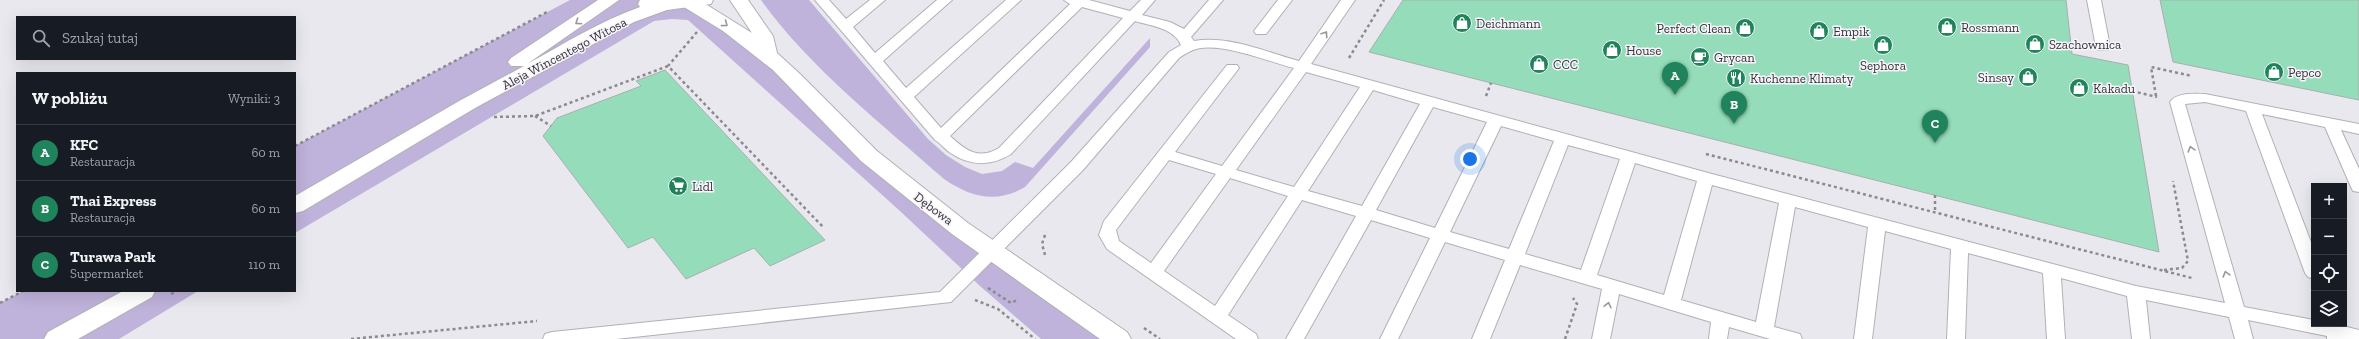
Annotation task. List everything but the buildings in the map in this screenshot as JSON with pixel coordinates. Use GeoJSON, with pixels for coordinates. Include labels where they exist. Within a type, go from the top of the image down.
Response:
{"type":"FeatureCollection","features":[{"type":"Feature","properties":{"kind":"street","name":"Aleja Wincentego Witosa"},"geometry":{"type":"LineString","coordinates":[[468,104],[518,63],[610,0]]}},
{"type":"Feature","properties":{"kind":"street"},"geometry":{"type":"LineString","coordinates":[[633,0],[661,6],[697,2]]}},
{"type":"Feature","properties":{"kind":"street"},"geometry":{"type":"LineString","coordinates":[[739,0],[763,36],[767,54]]}},
{"type":"Feature","properties":{"kind":"street","name":"Dębowa"},"geometry":{"type":"LineString","coordinates":[[697,2],[767,54],[869,156],[901,183],[1118,339]]}},
{"type":"Feature","properties":{"kind":"street","name":"Aleja Wincentego Witosa"},"geometry":{"type":"LineString","coordinates":[[296,205],[468,104],[610,27],[661,6]]}},
{"type":"Feature","properties":{"kind":"street"},"geometry":{"type":"LineString","coordinates":[[57,339],[141,292]]}},
{"type":"Feature","properties":{"kind":"lane"},"geometry":{"type":"LineString","coordinates":[[822,0],[940,137],[961,153],[972,158],[991,159],[998,157],[1148,0]]}},
{"type":"Feature","properties":{"kind":"lane"},"geometry":{"type":"LineString","coordinates":[[844,27],[878,0]]}},
{"type":"Feature","properties":{"kind":"lane"},"geometry":{"type":"LineString","coordinates":[[874,61],[945,0]]}},
{"type":"Feature","properties":{"kind":"lane"},"geometry":{"type":"LineString","coordinates":[[905,97],[1014,0]]}},
{"type":"Feature","properties":{"kind":"lane"},"geometry":{"type":"LineString","coordinates":[[552,339],[945,298],[994,251],[1077,166],[1187,41],[1216,0]]}},
{"type":"Feature","properties":{"kind":"lane"},"geometry":{"type":"LineString","coordinates":[[1261,31],[1285,0]]}},
{"type":"Feature","properties":{"kind":"lane"},"geometry":{"type":"LineString","coordinates":[[1153,273],[1303,66],[1348,0]]}},
{"type":"Feature","properties":{"kind":"lane"},"geometry":{"type":"LineString","coordinates":[[2094,0],[2102,47]]}},
{"type":"Feature","properties":{"kind":"lane"},"geometry":{"type":"LineString","coordinates":[[940,137],[1077,1],[1165,25],[1179,31],[1187,41],[1225,45],[1303,66],[1368,86],[1706,178],[2052,270],[2136,292],[2359,337]]}},
{"type":"Feature","properties":{"kind":"lane"},"geometry":{"type":"LineString","coordinates":[[1232,68],[1110,224],[1107,231],[1108,238],[1113,245],[1249,339]]}},
{"type":"Feature","properties":{"kind":"lane"},"geometry":{"type":"LineString","coordinates":[[1217,317],[1368,86]]}},
{"type":"Feature","properties":{"kind":"lane"},"geometry":{"type":"LineString","coordinates":[[2244,339],[2177,102],[2188,98],[2206,98],[2359,129]]}},
{"type":"Feature","properties":{"kind":"lane"},"geometry":{"type":"LineString","coordinates":[[1296,339],[1429,102]]}},
{"type":"Feature","properties":{"kind":"lane"},"geometry":{"type":"LineString","coordinates":[[2252,107],[2311,265]]}},
{"type":"Feature","properties":{"kind":"lane"},"geometry":{"type":"LineString","coordinates":[[1389,339],[1496,120]]}},
{"type":"Feature","properties":{"kind":"lane"},"geometry":{"type":"LineString","coordinates":[[2331,124],[2359,187]]}},
{"type":"Feature","properties":{"kind":"lane"},"geometry":{"type":"LineString","coordinates":[[1481,339],[1563,139]]}},
{"type":"Feature","properties":{"kind":"lane"},"geometry":{"type":"LineString","coordinates":[[1165,154],[1793,339]]}},
{"type":"Feature","properties":{"kind":"lane"},"geometry":{"type":"LineString","coordinates":[[1587,278],[1629,157]]}},
{"type":"Feature","properties":{"kind":"lane"},"geometry":{"type":"LineString","coordinates":[[1671,303],[1706,178]]}},
{"type":"Feature","properties":{"kind":"lane"},"geometry":{"type":"LineString","coordinates":[[1764,330],[1788,200]]}},
{"type":"Feature","properties":{"kind":"lane"},"geometry":{"type":"LineString","coordinates":[[1864,339],[1877,223]]}},
{"type":"Feature","properties":{"kind":"lane"},"geometry":{"type":"LineString","coordinates":[[1956,339],[1960,245]]}},
{"type":"Feature","properties":{"kind":"lane"},"geometry":{"type":"LineString","coordinates":[[2052,270],[2056,339]]}},
{"type":"Feature","properties":{"kind":"lane"},"geometry":{"type":"LineString","coordinates":[[1601,339],[1612,286]]}},
{"type":"Feature","properties":{"kind":"lane"},"geometry":{"type":"LineString","coordinates":[[2136,292],[2141,339]]}},
{"type":"Feature","properties":{"kind":"lane"},"geometry":{"type":"LineString","coordinates":[[1718,339],[1721,318]]}},
{"type":"Feature","properties":{"kind":"path"},"geometry":{"type":"LineString","coordinates":[[1348,60],[1384,0]]}},
{"type":"Feature","properties":{"kind":"path"},"geometry":{"type":"LineString","coordinates":[[296,145],[550,10]]}},
{"type":"Feature","properties":{"kind":"path"},"geometry":{"type":"LineString","coordinates":[[488,118],[535,116],[668,66],[699,29]]}},
{"type":"Feature","properties":{"kind":"path"},"geometry":{"type":"LineString","coordinates":[[668,66],[824,228]]}},
{"type":"Feature","properties":{"kind":"path"},"geometry":{"type":"LineString","coordinates":[[1485,97],[1491,83]]}},
{"type":"Feature","properties":{"kind":"path"},"geometry":{"type":"LineString","coordinates":[[2132,91],[2157,97]]}},
{"type":"Feature","properties":{"kind":"path"},"geometry":{"type":"LineString","coordinates":[[1478,95],[1493,99]]}},
{"type":"Feature","properties":{"kind":"path"},"geometry":{"type":"LineString","coordinates":[[535,116],[551,126]]}},
{"type":"Feature","properties":{"kind":"path"},"geometry":{"type":"LineString","coordinates":[[1704,153],[2230,288]]}},
{"type":"Feature","properties":{"kind":"path"},"geometry":{"type":"LineString","coordinates":[[1935,195],[1935,212]]}},
{"type":"Feature","properties":{"kind":"path"},"geometry":{"type":"LineString","coordinates":[[0,303],[21,292]]}},
{"type":"Feature","properties":{"kind":"path"},"geometry":{"type":"LineString","coordinates":[[971,299],[998,309],[1034,339]]}},
{"type":"Feature","properties":{"kind":"path"},"geometry":{"type":"LineString","coordinates":[[1565,339],[1576,304]]}},
{"type":"Feature","properties":{"kind":"shaded area"},"geometry":{"type":"Polygon","coordinates":[[[570,0],[704,0],[692,3],[719,19],[869,156],[1118,339],[1041,339],[980,286],[900,211],[688,20],[672,19],[654,21],[296,232],[296,145],[570,0]]]}},
{"type":"Feature","properties":{"kind":"shaded area"},"geometry":{"type":"Polygon","coordinates":[[[761,0],[809,0],[928,139],[946,155],[965,167],[982,174],[1002,171],[1015,162],[1033,168],[1150,38],[1150,47],[1025,187],[1004,195],[993,197],[983,196],[973,194],[944,179],[871,116],[801,49],[761,0]]]}},
{"type":"Feature","properties":{"kind":"shaded area"},"geometry":{"type":"Polygon","coordinates":[[[21,292],[196,292],[119,339],[0,339],[0,303],[21,292]]]}},
{"type":"Feature","properties":{"kind":"place","name":"Deichmann"},"geometry":{"type":"Point","coordinates":[1462,23]}},
{"type":"Feature","properties":{"kind":"place","name":"Rossmann"},"geometry":{"type":"Point","coordinates":[1947,27]}},
{"type":"Feature","properties":{"kind":"place","name":"Perfect Clean"},"geometry":{"type":"Point","coordinates":[1745,28]}},
{"type":"Feature","properties":{"kind":"place","name":"Empik"},"geometry":{"type":"Point","coordinates":[1819,31]}},
{"type":"Feature","properties":{"kind":"place","name":"Szachownica"},"geometry":{"type":"Point","coordinates":[2035,44]}},
{"type":"Feature","properties":{"kind":"place","name":"Sephora"},"geometry":{"type":"Point","coordinates":[1883,45]}},
{"type":"Feature","properties":{"kind":"place","name":"House"},"geometry":{"type":"Point","coordinates":[1612,50]}},
{"type":"Feature","properties":{"kind":"place","name":"Grycan"},"geometry":{"type":"Point","coordinates":[1700,57]}},
{"type":"Feature","properties":{"kind":"place","name":"CCC"},"geometry":{"type":"Point","coordinates":[1539,64]}},
{"type":"Feature","properties":{"kind":"place","name":"Pepco"},"geometry":{"type":"Point","coordinates":[2274,72]}},
{"type":"Feature","properties":{"kind":"place","name":"Sinsay"},"geometry":{"type":"Point","coordinates":[2028,77]}},
{"type":"Feature","properties":{"kind":"place","name":"Kuchenne Klimaty"},"geometry":{"type":"Point","coordinates":[1736,78]}},
{"type":"Feature","properties":{"kind":"place","name":"Kakadu"},"geometry":{"type":"Point","coordinates":[2079,88]}},
{"type":"Feature","properties":{"kind":"place","name":"KFC"},"geometry":{"type":"Point","coordinates":[1675,95]}},
{"type":"Feature","properties":{"kind":"place","name":"Thai Express"},"geometry":{"type":"Point","coordinates":[1734,124]}},
{"type":"Feature","properties":{"kind":"place","name":"Turawa Park"},"geometry":{"type":"Point","coordinates":[1935,143]}},
{"type":"Feature","properties":{"kind":"place","name":"Lidl"},"geometry":{"type":"Point","coordinates":[678,186]}}]}
